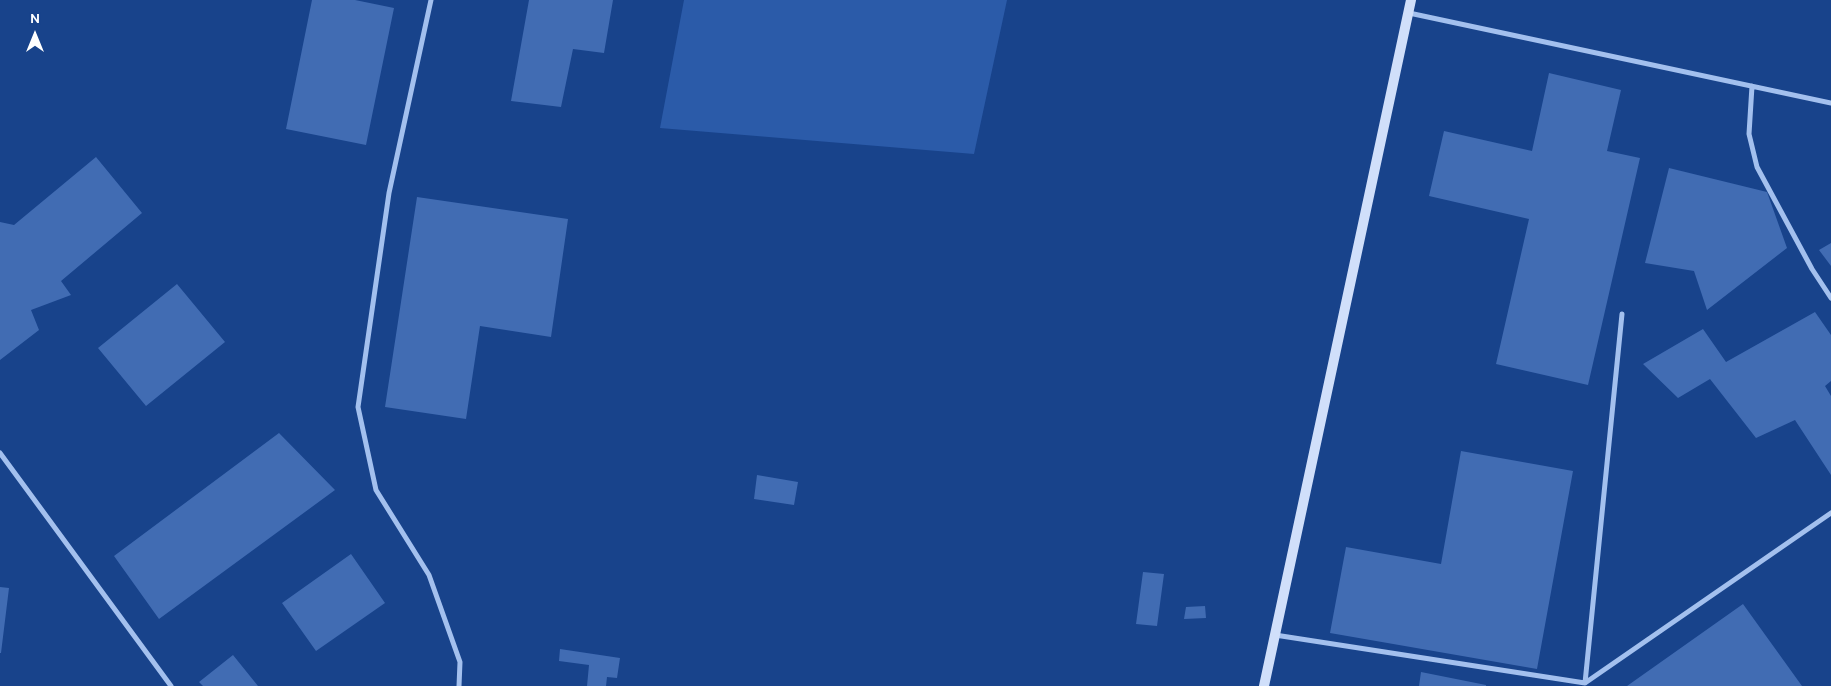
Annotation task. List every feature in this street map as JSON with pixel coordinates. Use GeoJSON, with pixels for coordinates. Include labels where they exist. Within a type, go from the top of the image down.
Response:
{"type":"FeatureCollection","features":[{"type":"Feature","properties":{"kind":"street"},"geometry":{"type":"LineString","coordinates":[[430,0],[388,193],[358,407],[376,490],[428,575],[460,662],[459,686]]}},
{"type":"Feature","properties":{"kind":"street"},"geometry":{"type":"LineString","coordinates":[[1264,686],[1411,0]]}},
{"type":"Feature","properties":{"kind":"street"},"geometry":{"type":"LineString","coordinates":[[1408,12],[1831,103]]}},
{"type":"Feature","properties":{"kind":"street"},"geometry":{"type":"LineString","coordinates":[[1752,86],[1749,134],[1757,166],[1812,269],[1831,298]]}},
{"type":"Feature","properties":{"kind":"street"},"geometry":{"type":"LineString","coordinates":[[1586,684],[1622,314]]}},
{"type":"Feature","properties":{"kind":"street"},"geometry":{"type":"LineString","coordinates":[[0,453],[171,686]]}},
{"type":"Feature","properties":{"kind":"street"},"geometry":{"type":"LineString","coordinates":[[1275,635],[1586,684],[1831,513]]}},
{"type":"Feature","properties":{"kind":"shaded area"},"geometry":{"type":"Polygon","coordinates":[[[684,0],[1007,0],[974,154],[660,128],[684,0]]]}},
{"type":"Feature","properties":{"kind":"building"},"geometry":{"type":"Polygon","coordinates":[[[312,0],[355,0],[394,8],[366,145],[286,129],[312,0]]]}},
{"type":"Feature","properties":{"kind":"building"},"geometry":{"type":"Polygon","coordinates":[[[529,0],[613,0],[604,53],[573,49],[561,107],[511,101],[529,0]]]}},
{"type":"Feature","properties":{"kind":"building"},"geometry":{"type":"Polygon","coordinates":[[[1549,73],[1621,90],[1607,151],[1640,158],[1588,385],[1496,364],[1529,219],[1429,196],[1444,131],[1532,151],[1549,73]]]}},
{"type":"Feature","properties":{"kind":"building"},"geometry":{"type":"Polygon","coordinates":[[[96,157],[142,213],[61,281],[71,295],[31,310],[39,330],[0,360],[0,222],[14,225],[96,157]]]}},
{"type":"Feature","properties":{"kind":"building"},"geometry":{"type":"Polygon","coordinates":[[[1669,168],[1767,192],[1787,248],[1707,310],[1694,271],[1645,263],[1669,168]]]}},
{"type":"Feature","properties":{"kind":"building"},"geometry":{"type":"Polygon","coordinates":[[[417,197],[568,219],[551,337],[480,326],[466,419],[385,407],[417,197]]]}},
{"type":"Feature","properties":{"kind":"building"},"geometry":{"type":"Polygon","coordinates":[[[1831,243],[1831,266],[1819,250],[1831,243]]]}},
{"type":"Feature","properties":{"kind":"building"},"geometry":{"type":"Polygon","coordinates":[[[177,284],[225,342],[146,406],[98,348],[177,284]]]}},
{"type":"Feature","properties":{"kind":"building"},"geometry":{"type":"Polygon","coordinates":[[[1815,312],[1831,335],[1831,381],[1825,386],[1831,396],[1831,475],[1795,420],[1756,438],[1710,379],[1678,398],[1643,364],[1703,329],[1726,362],[1815,312]]]}},
{"type":"Feature","properties":{"kind":"building"},"geometry":{"type":"Polygon","coordinates":[[[279,433],[335,490],[159,619],[114,556],[279,433]]]}},
{"type":"Feature","properties":{"kind":"building"},"geometry":{"type":"Polygon","coordinates":[[[1461,451],[1573,471],[1537,669],[1330,633],[1346,547],[1441,564],[1461,451]]]}},
{"type":"Feature","properties":{"kind":"building"},"geometry":{"type":"Polygon","coordinates":[[[757,475],[798,482],[794,505],[754,499],[757,475]]]}},
{"type":"Feature","properties":{"kind":"building"},"geometry":{"type":"Polygon","coordinates":[[[351,554],[385,603],[316,651],[282,603],[351,554]]]}},
{"type":"Feature","properties":{"kind":"building"},"geometry":{"type":"Polygon","coordinates":[[[1143,572],[1164,574],[1157,626],[1136,624],[1143,572]]]}},
{"type":"Feature","properties":{"kind":"building"},"geometry":{"type":"Polygon","coordinates":[[[0,587],[9,588],[1,653],[0,653],[0,587]]]}},
{"type":"Feature","properties":{"kind":"building"},"geometry":{"type":"Polygon","coordinates":[[[1743,604],[1802,686],[1627,686],[1743,604]]]}},
{"type":"Feature","properties":{"kind":"building"},"geometry":{"type":"Polygon","coordinates":[[[1205,606],[1206,618],[1184,619],[1186,607],[1205,606]]]}},
{"type":"Feature","properties":{"kind":"building"},"geometry":{"type":"Polygon","coordinates":[[[560,649],[620,658],[617,678],[607,677],[606,686],[587,686],[589,665],[559,661],[560,649]]]}},
{"type":"Feature","properties":{"kind":"building"},"geometry":{"type":"Polygon","coordinates":[[[233,655],[258,686],[203,686],[199,682],[233,655]]]}},
{"type":"Feature","properties":{"kind":"building"},"geometry":{"type":"Polygon","coordinates":[[[1421,672],[1486,685],[1486,686],[1419,686],[1421,672]]]}}]}
